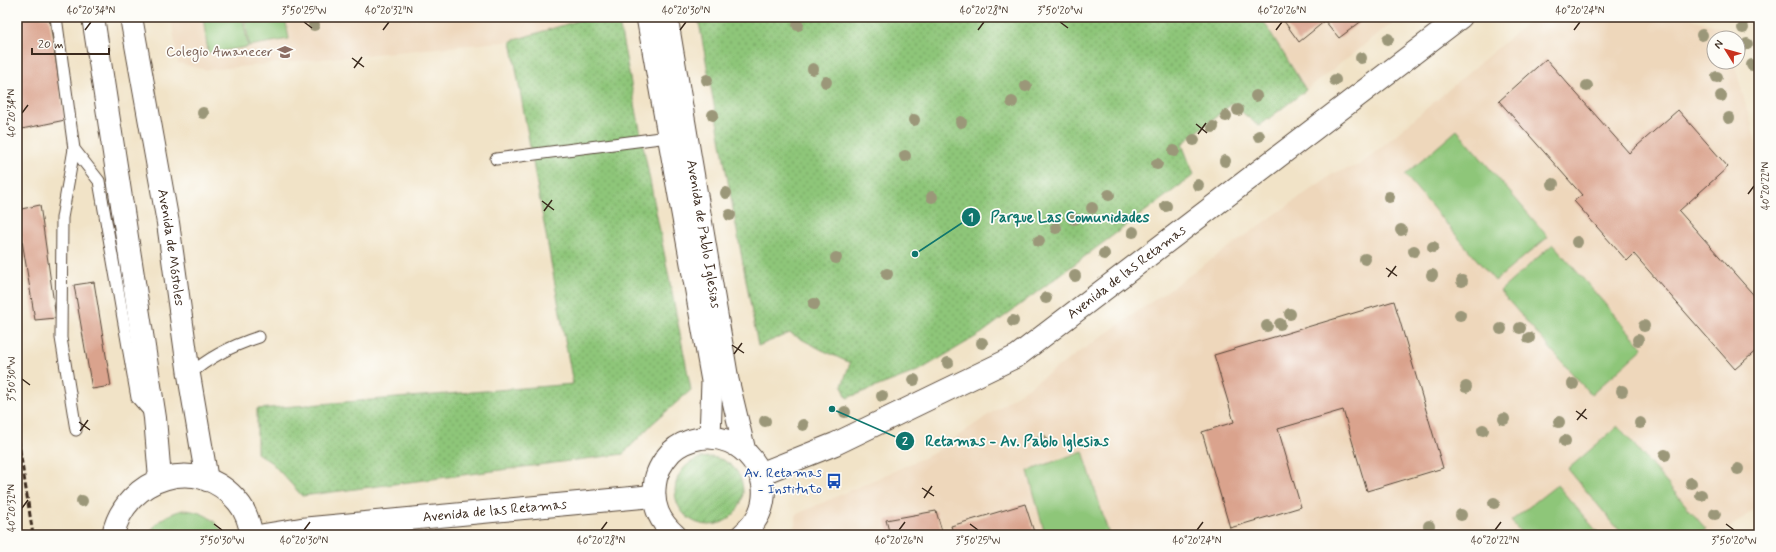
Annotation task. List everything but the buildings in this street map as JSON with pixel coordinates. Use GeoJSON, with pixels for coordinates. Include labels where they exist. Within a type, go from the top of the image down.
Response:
{"type":"FeatureCollection","features":[{"type":"Feature","properties":{"kind":"street"},"geometry":{"type":"LineString","coordinates":[[92,17],[155,418],[160,479]]}},
{"type":"Feature","properties":{"kind":"street","name":"Avenida de Móstoles"},"geometry":{"type":"LineString","coordinates":[[131,17],[168,223],[189,375],[207,480]]}},
{"type":"Feature","properties":{"kind":"street","name":"Avenida de Pablo Iglesias"},"geometry":{"type":"LineString","coordinates":[[647,17],[712,381],[710,437]]}},
{"type":"Feature","properties":{"kind":"street","name":"Avenida de Pablo Iglesias"},"geometry":{"type":"LineString","coordinates":[[667,17],[728,380],[745,451]]}},
{"type":"Feature","properties":{"kind":"street","name":"Avenida de las Retamas"},"geometry":{"type":"LineString","coordinates":[[760,474],[835,444],[1017,356],[1461,17]]}},
{"type":"Feature","properties":{"kind":"street"},"geometry":{"type":"LineString","coordinates":[[675,535],[666,527],[657,512],[653,496],[655,478],[662,461],[675,448],[692,439],[710,437],[722,438],[734,443],[745,451],[754,461],[760,474],[763,487],[763,500],[759,513],[751,526],[742,535]]}},
{"type":"Feature","properties":{"kind":"street"},"geometry":{"type":"LineString","coordinates":[[113,535],[119,516],[129,500],[144,487],[160,479],[184,475],[207,480],[224,488],[238,502],[248,518],[252,535]]}},
{"type":"Feature","properties":{"kind":"street","name":"Avenida de las Retamas"},"geometry":{"type":"LineString","coordinates":[[264,535],[301,529],[653,496]]}},
{"type":"Feature","properties":{"kind":"street"},"geometry":{"type":"LineString","coordinates":[[759,513],[761,535]]}},
{"type":"Feature","properties":{"kind":"lane"},"geometry":{"type":"LineString","coordinates":[[56,17],[74,149],[62,218],[61,338],[76,430]]}},
{"type":"Feature","properties":{"kind":"lane"},"geometry":{"type":"LineString","coordinates":[[496,159],[668,137]]}},
{"type":"Feature","properties":{"kind":"lane"},"geometry":{"type":"LineString","coordinates":[[74,149],[99,181],[137,398],[155,418]]}},
{"type":"Feature","properties":{"kind":"lane"},"geometry":{"type":"LineString","coordinates":[[189,375],[204,362],[247,341],[259,337]]}},
{"type":"Feature","properties":{"kind":"shaded area","name":"Colegio Amanecer"},"geometry":{"type":"Polygon","coordinates":[[[171,17],[590,17],[511,41],[206,70],[178,63],[171,17]]]}},
{"type":"Feature","properties":{"kind":"shaded area"},"geometry":{"type":"Polygon","coordinates":[[[1261,17],[1400,17],[1306,90],[1261,17]]]}},
{"type":"Feature","properties":{"kind":"shaded area"},"geometry":{"type":"Polygon","coordinates":[[[1534,17],[1686,17],[1725,29],[1706,30],[1706,70],[1736,70],[1759,153],[1759,506],[1720,535],[795,535],[795,515],[932,454],[1334,173],[1360,165],[1534,17]]]}},
{"type":"Feature","properties":{"kind":"green space"},"geometry":{"type":"Polygon","coordinates":[[[203,17],[243,17],[248,47],[208,53],[203,17]]]}},
{"type":"Feature","properties":{"kind":"green space"},"geometry":{"type":"Polygon","coordinates":[[[245,17],[285,17],[289,39],[249,46],[245,17]]]}},
{"type":"Feature","properties":{"kind":"green space"},"geometry":{"type":"Polygon","coordinates":[[[590,17],[618,17],[691,390],[653,423],[623,454],[302,496],[272,463],[257,453],[257,409],[573,384],[511,41],[590,17]]]}},
{"type":"Feature","properties":{"kind":"green space"},"geometry":{"type":"Polygon","coordinates":[[[698,17],[1261,17],[1306,90],[1259,126],[1232,104],[1182,144],[1194,175],[982,333],[920,370],[847,398],[842,386],[850,363],[790,333],[758,346],[698,17]]]}},
{"type":"Feature","properties":{"kind":"green space"},"geometry":{"type":"Polygon","coordinates":[[[1457,130],[1548,237],[1495,281],[1405,175],[1457,130]]]}},
{"type":"Feature","properties":{"kind":"green space"},"geometry":{"type":"Polygon","coordinates":[[[1553,244],[1643,348],[1591,395],[1500,291],[1553,244]]]}},
{"type":"Feature","properties":{"kind":"green space"},"geometry":{"type":"Polygon","coordinates":[[[1618,426],[1706,529],[1697,535],[1623,535],[1568,469],[1618,426]]]}},
{"type":"Feature","properties":{"kind":"green space"},"geometry":{"type":"Polygon","coordinates":[[[1083,451],[1109,535],[1045,535],[1028,471],[1083,451]]]}},
{"type":"Feature","properties":{"kind":"green space"},"geometry":{"type":"Polygon","coordinates":[[[709,457],[722,460],[733,467],[740,478],[743,491],[740,504],[733,515],[722,522],[709,525],[696,522],[685,515],[678,504],[675,491],[678,478],[685,467],[696,460],[709,457]]]}},
{"type":"Feature","properties":{"kind":"green space"},"geometry":{"type":"Polygon","coordinates":[[[1557,485],[1600,535],[1523,535],[1511,521],[1557,485]]]}},
{"type":"Feature","properties":{"kind":"green space"},"geometry":{"type":"Polygon","coordinates":[[[183,510],[196,512],[207,516],[216,524],[224,535],[149,535],[155,525],[163,518],[172,513],[183,510]]]}},
{"type":"Feature","properties":{"kind":"railway"},"geometry":{"type":"LineString","coordinates":[[17,431],[33,535]]}},
{"type":"Feature","properties":{"kind":"place","name":"Colegio Amanecer"},"geometry":{"type":"Point","coordinates":[285,52]}},
{"type":"Feature","properties":{"kind":"place","name":"Parque Las Comunidades"},"geometry":{"type":"Point","coordinates":[915,254]}},
{"type":"Feature","properties":{"kind":"place","name":"Retamas - Av. Pablo Iglesias"},"geometry":{"type":"Point","coordinates":[832,409]}},
{"type":"Feature","properties":{"kind":"place","name":"Av. Retamas - Instituto"},"geometry":{"type":"Point","coordinates":[834,481]}}]}
